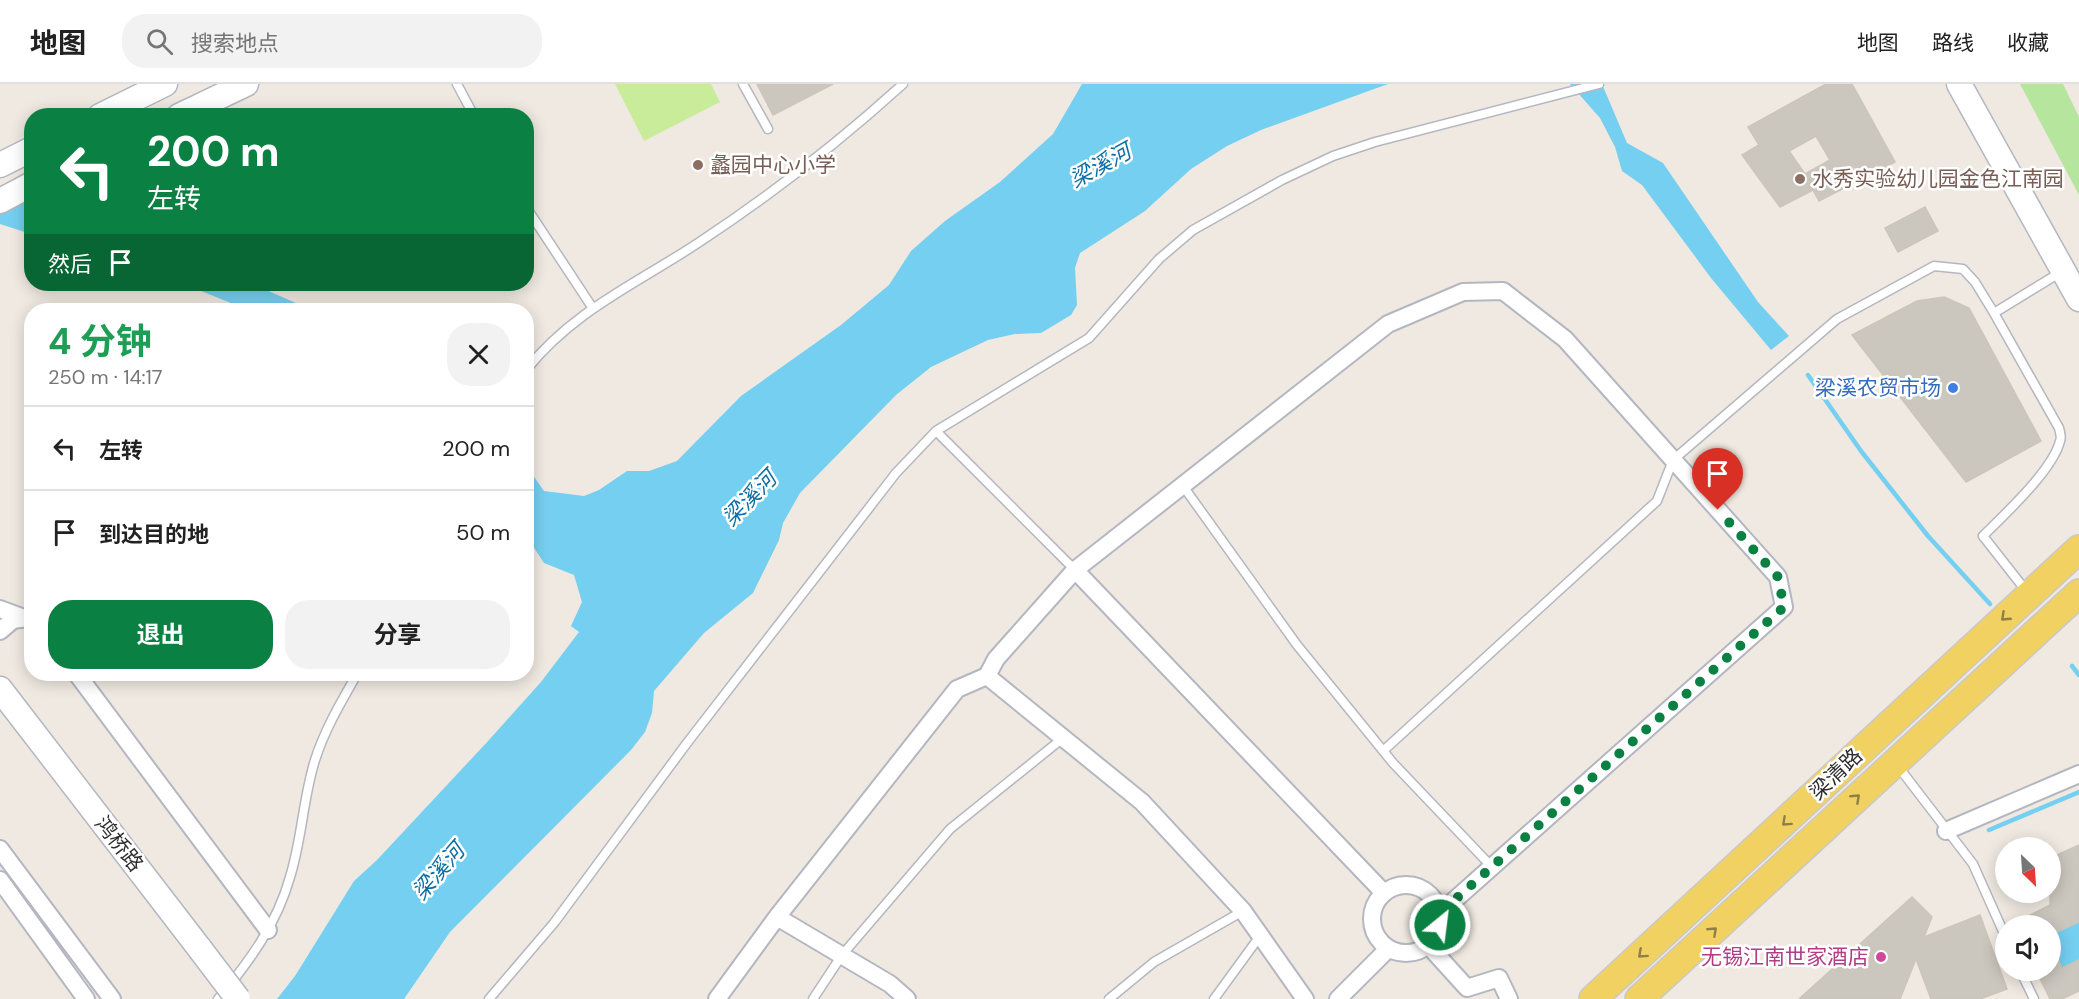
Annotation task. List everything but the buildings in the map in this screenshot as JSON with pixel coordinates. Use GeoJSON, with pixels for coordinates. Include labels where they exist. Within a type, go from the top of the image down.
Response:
{"type":"FeatureCollection","features":[{"type":"Feature","properties":{"kind":"main road"},"geometry":{"type":"LineString","coordinates":[[116,108],[165,84]]}},
{"type":"Feature","properties":{"kind":"main road"},"geometry":{"type":"LineString","coordinates":[[196,108],[246,84]]}},
{"type":"Feature","properties":{"kind":"main road"},"geometry":{"type":"LineString","coordinates":[[1959,84],[2079,299]]}},
{"type":"Feature","properties":{"kind":"main road"},"geometry":{"type":"LineString","coordinates":[[3,163],[24,153]]}},
{"type":"Feature","properties":{"kind":"main road"},"geometry":{"type":"LineString","coordinates":[[0,201],[24,188]]}},
{"type":"Feature","properties":{"kind":"main road","name":"梁清路"},"geometry":{"type":"LineString","coordinates":[[1593,999],[2079,549]]}},
{"type":"Feature","properties":{"kind":"main road","name":"梁清路"},"geometry":{"type":"LineString","coordinates":[[1639,999],[2079,593]]}},
{"type":"Feature","properties":{"kind":"main road","name":"鸿桥路"},"geometry":{"type":"LineString","coordinates":[[0,689],[238,999]]}},
{"type":"Feature","properties":{"kind":"street"},"geometry":{"type":"LineString","coordinates":[[717,999],[777,917],[957,689],[987,676],[996,659],[1075,570],[1388,324],[1463,292],[1503,291],[1565,339],[1778,577],[1784,607],[1440,913]]}},
{"type":"Feature","properties":{"kind":"street"},"geometry":{"type":"LineString","coordinates":[[1075,570],[1384,893]]}},
{"type":"Feature","properties":{"kind":"street"},"geometry":{"type":"LineString","coordinates":[[0,609],[24,618]]}},
{"type":"Feature","properties":{"kind":"street"},"geometry":{"type":"LineString","coordinates":[[0,631],[13,620],[24,620]]}},
{"type":"Feature","properties":{"kind":"street"},"geometry":{"type":"LineString","coordinates":[[987,676],[1142,802],[1243,911],[1305,999]]}},
{"type":"Feature","properties":{"kind":"street"},"geometry":{"type":"LineString","coordinates":[[82,681],[268,930]]}},
{"type":"Feature","properties":{"kind":"street"},"geometry":{"type":"LineString","coordinates":[[1946,831],[2078,775]]}},
{"type":"Feature","properties":{"kind":"street"},"geometry":{"type":"LineString","coordinates":[[0,849],[112,999]]}},
{"type":"Feature","properties":{"kind":"street"},"geometry":{"type":"LineString","coordinates":[[0,880],[86,999]]}},
{"type":"Feature","properties":{"kind":"street"},"geometry":{"type":"LineString","coordinates":[[1394,887],[1418,887],[1436,902],[1440,913],[1440,925],[1428,945],[1409,953],[1388,949],[1374,933],[1372,922],[1376,902],[1384,893],[1394,887]]}},
{"type":"Feature","properties":{"kind":"street"},"geometry":{"type":"LineString","coordinates":[[777,917],[890,984],[907,999]]}},
{"type":"Feature","properties":{"kind":"street"},"geometry":{"type":"LineString","coordinates":[[1428,945],[1465,993],[1499,978],[1509,999]]}},
{"type":"Feature","properties":{"kind":"street"},"geometry":{"type":"LineString","coordinates":[[1338,999],[1388,949]]}},
{"type":"Feature","properties":{"kind":"lane"},"geometry":{"type":"LineString","coordinates":[[458,84],[470,108]]}},
{"type":"Feature","properties":{"kind":"lane"},"geometry":{"type":"LineString","coordinates":[[743,84],[768,129]]}},
{"type":"Feature","properties":{"kind":"lane"},"geometry":{"type":"LineString","coordinates":[[534,362],[571,323],[592,307],[684,252],[749,209],[850,133],[903,84]]}},
{"type":"Feature","properties":{"kind":"lane"},"geometry":{"type":"LineString","coordinates":[[489,999],[554,923],[687,743],[896,473],[936,431],[1089,338],[1159,259],[1193,230],[1282,180],[1333,156],[1375,142],[1568,94],[1599,84]]}},
{"type":"Feature","properties":{"kind":"lane"},"geometry":{"type":"LineString","coordinates":[[534,219],[592,307]]}},
{"type":"Feature","properties":{"kind":"lane"},"geometry":{"type":"LineString","coordinates":[[1383,751],[1657,501],[1673,460],[1837,319],[1934,266],[1963,269],[1975,282],[2059,428],[2062,439],[2057,451],[2013,507],[1983,536],[2029,595]]}},
{"type":"Feature","properties":{"kind":"lane"},"geometry":{"type":"LineString","coordinates":[[1994,313],[2064,270]]}},
{"type":"Feature","properties":{"kind":"lane"},"geometry":{"type":"LineString","coordinates":[[936,431],[1075,570]]}},
{"type":"Feature","properties":{"kind":"lane"},"geometry":{"type":"LineString","coordinates":[[1183,486],[1297,645],[1383,751],[1492,867]]}},
{"type":"Feature","properties":{"kind":"lane"},"geometry":{"type":"LineString","coordinates":[[218,999],[254,955],[268,930],[291,877],[315,762],[330,720],[353,681]]}},
{"type":"Feature","properties":{"kind":"lane"},"geometry":{"type":"LineString","coordinates":[[813,999],[842,955],[950,829],[1063,738]]}},
{"type":"Feature","properties":{"kind":"lane"},"geometry":{"type":"LineString","coordinates":[[1895,763],[1973,864],[1996,915]]}},
{"type":"Feature","properties":{"kind":"lane"},"geometry":{"type":"LineString","coordinates":[[1109,999],[1154,962],[1243,911]]}},
{"type":"Feature","properties":{"kind":"lane"},"geometry":{"type":"LineString","coordinates":[[1214,999],[1260,936]]}},
{"type":"Feature","properties":{"kind":"lane"},"geometry":{"type":"LineString","coordinates":[[2025,981],[2034,999]]}},
{"type":"Feature","properties":{"kind":"green space"},"geometry":{"type":"Polygon","coordinates":[[[615,84],[711,84],[720,102],[644,141],[615,84]]]}},
{"type":"Feature","properties":{"kind":"green space"},"geometry":{"type":"Polygon","coordinates":[[[2020,84],[2063,84],[2079,117],[2079,195],[2020,84]]]}},
{"type":"Feature","properties":{"kind":"water","name":"梁溪河"},"geometry":{"type":"Polygon","coordinates":[[[1082,84],[1388,84],[1261,130],[1227,146],[1191,169],[1145,211],[1080,253],[1075,268],[1077,305],[1071,315],[1041,333],[1015,334],[988,340],[931,367],[896,395],[800,493],[783,523],[779,540],[753,593],[704,633],[654,691],[652,713],[645,732],[631,750],[450,932],[404,999],[277,999],[295,976],[354,881],[377,860],[489,740],[541,682],[579,632],[571,626],[582,602],[574,575],[544,563],[534,548],[534,477],[544,491],[584,496],[599,490],[627,471],[649,471],[677,461],[741,396],[841,325],[889,285],[911,251],[945,221],[1000,182],[1053,134],[1082,84]]]}},
{"type":"Feature","properties":{"kind":"water"},"geometry":{"type":"Polygon","coordinates":[[[1570,84],[1602,84],[1627,143],[1663,163],[1758,302],[1789,336],[1771,350],[1711,278],[1642,185],[1622,171],[1615,147],[1600,118],[1570,84]]]}},
{"type":"Feature","properties":{"kind":"water"},"geometry":{"type":"Polygon","coordinates":[[[0,194],[24,202],[24,232],[0,224],[0,194]]]}},
{"type":"Feature","properties":{"kind":"water"},"geometry":{"type":"Polygon","coordinates":[[[201,291],[268,291],[296,303],[231,303],[201,291]]]}},
{"type":"Feature","properties":{"kind":"water"},"geometry":{"type":"Polygon","coordinates":[[[2079,922],[2079,960],[2062,968],[2061,966],[2061,930],[2079,922]]]}},
{"type":"Feature","properties":{"kind":"waterway"},"geometry":{"type":"LineString","coordinates":[[1808,375],[1861,451],[1928,536],[1990,604]]}},
{"type":"Feature","properties":{"kind":"waterway"},"geometry":{"type":"LineString","coordinates":[[2072,666],[2079,675]]}},
{"type":"Feature","properties":{"kind":"waterway"},"geometry":{"type":"LineString","coordinates":[[1989,830],[2079,792]]}},
{"type":"Feature","properties":{"kind":"place","name":"蠡园中心小学"},"geometry":{"type":"Point","coordinates":[698,165]}},
{"type":"Feature","properties":{"kind":"place","name":"水秀实验幼儿园金色江南园"},"geometry":{"type":"Point","coordinates":[1800,179]}},
{"type":"Feature","properties":{"kind":"place","name":"梁溪农贸市场"},"geometry":{"type":"Point","coordinates":[1953,388]}},
{"type":"Feature","properties":{"kind":"place","name":"无锡江南世家酒店"},"geometry":{"type":"Point","coordinates":[1881,957]}},
{"type":"Feature","properties":{"kind":"route"},"geometry":{"type":"LineString","coordinates":[[1440,925],[1440,913],[1784,607],[1778,577],[1718,510]]}}]}
